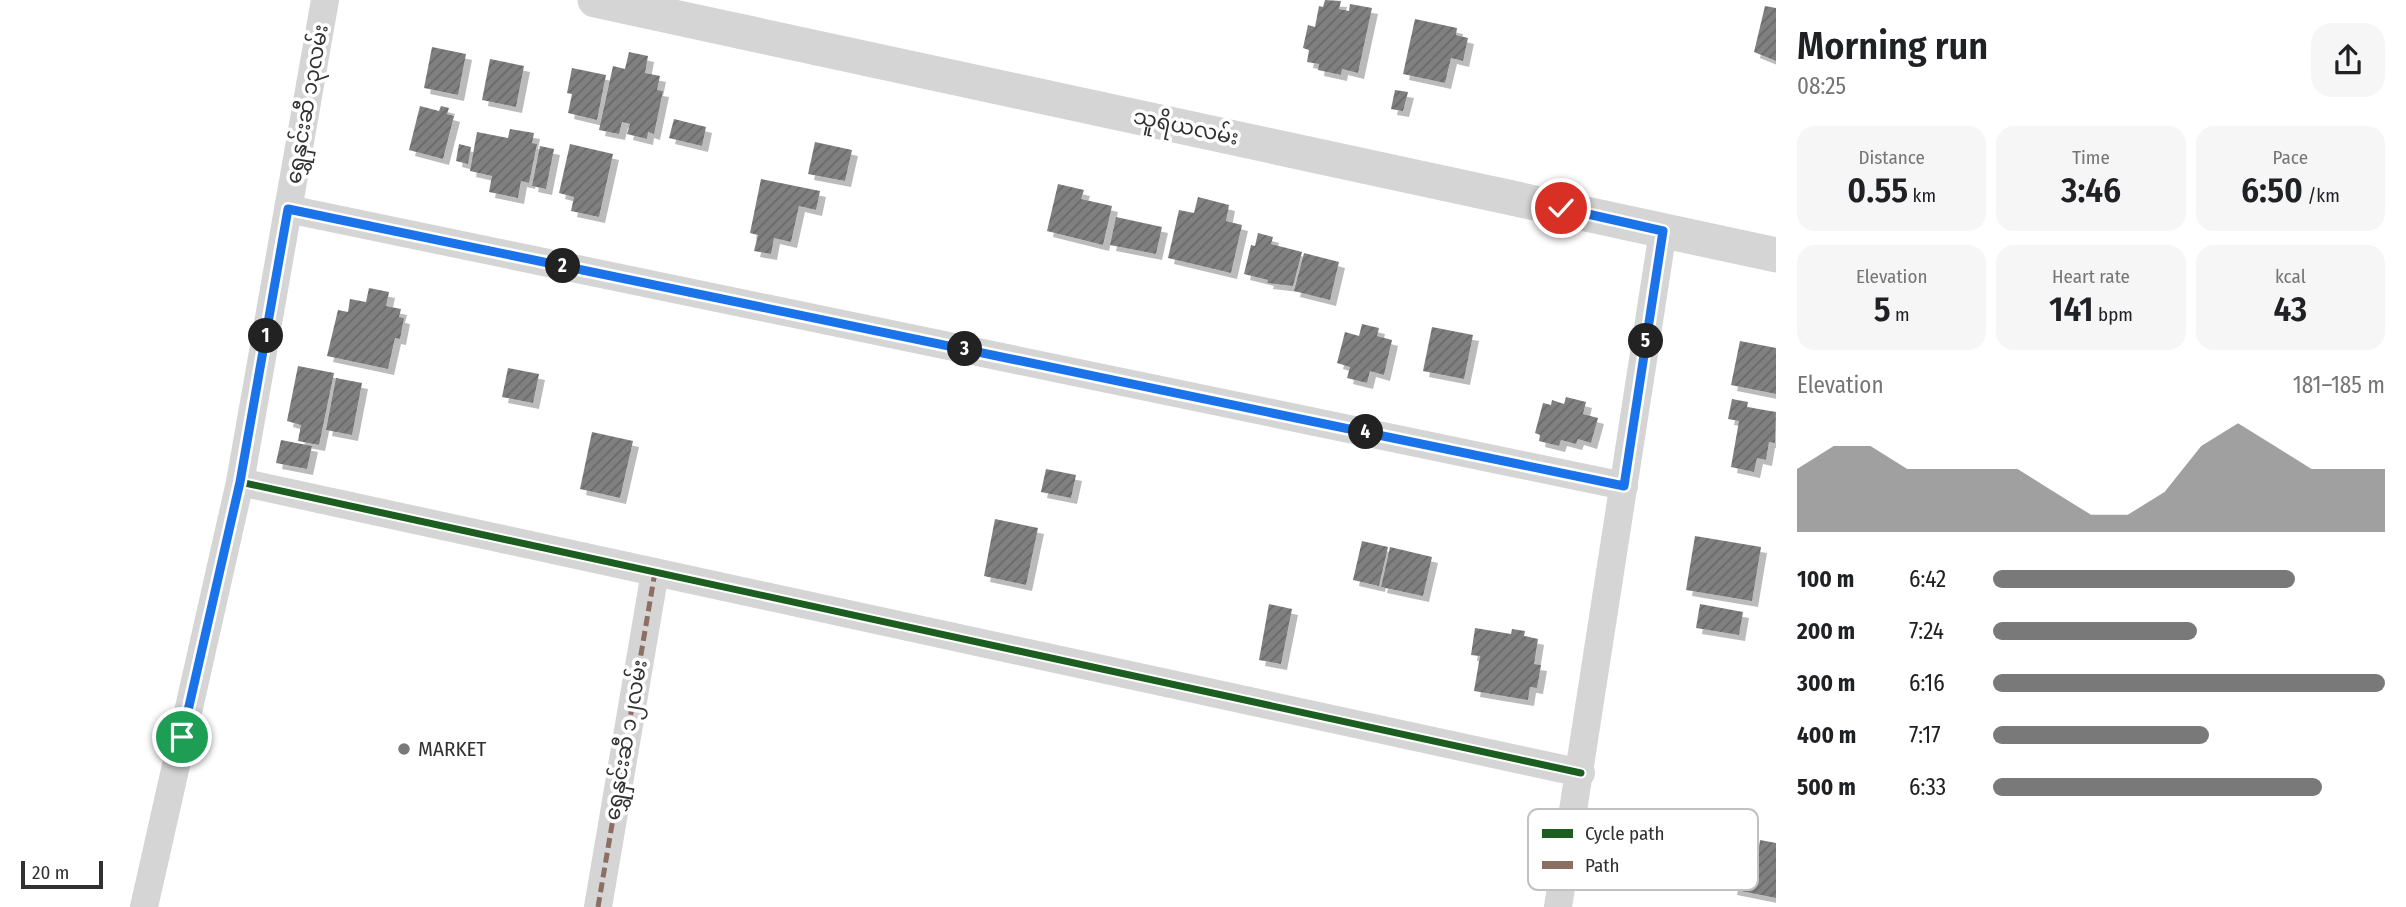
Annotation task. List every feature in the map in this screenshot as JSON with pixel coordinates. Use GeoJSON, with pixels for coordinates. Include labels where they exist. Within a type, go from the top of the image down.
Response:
{"type":"FeatureCollection","features":[{"type":"Feature","properties":{"kind":"street","name":"ရွှေနှင်းဆီ ၁၃လမ်း"},"geometry":{"type":"LineString","coordinates":[[144,907],[240,482],[326,0]]}},
{"type":"Feature","properties":{"kind":"street","name":"သူရိယလမ်း"},"geometry":{"type":"LineString","coordinates":[[595,0],[1776,255]]}},
{"type":"Feature","properties":{"kind":"street"},"geometry":{"type":"LineString","coordinates":[[288,209],[1624,486]]}},
{"type":"Feature","properties":{"kind":"street"},"geometry":{"type":"LineString","coordinates":[[1575,809],[1663,231]]}},
{"type":"Feature","properties":{"kind":"street"},"geometry":{"type":"LineString","coordinates":[[240,482],[1581,774]]}},
{"type":"Feature","properties":{"kind":"street","name":"ရွှေနှင်းဆီ ၁၂လမ်း"},"geometry":{"type":"LineString","coordinates":[[598,907],[655,572]]}},
{"type":"Feature","properties":{"kind":"building"},"geometry":{"type":"Polygon","coordinates":[[[1325,0],[1341,1],[1339,9],[1349,11],[1350,4],[1372,8],[1358,73],[1342,69],[1341,75],[1318,70],[1319,64],[1307,62],[1309,50],[1303,48],[1308,25],[1315,27],[1319,6],[1323,7],[1325,0]]]}},
{"type":"Feature","properties":{"kind":"building"},"geometry":{"type":"Polygon","coordinates":[[[1765,6],[1776,8],[1776,61],[1754,52],[1765,6]]]}},
{"type":"Feature","properties":{"kind":"building"},"geometry":{"type":"Polygon","coordinates":[[[1415,19],[1457,28],[1456,35],[1468,38],[1463,61],[1451,58],[1445,83],[1403,74],[1415,19]]]}},
{"type":"Feature","properties":{"kind":"building"},"geometry":{"type":"Polygon","coordinates":[[[432,47],[466,54],[458,95],[424,88],[432,47]]]}},
{"type":"Feature","properties":{"kind":"building"},"geometry":{"type":"Polygon","coordinates":[[[629,52],[648,56],[645,73],[660,76],[657,90],[663,91],[654,134],[648,132],[647,139],[627,134],[630,124],[622,122],[619,134],[599,130],[613,66],[625,69],[629,52]]]}},
{"type":"Feature","properties":{"kind":"building"},"geometry":{"type":"Polygon","coordinates":[[[490,59],[524,66],[516,107],[482,100],[490,59]]]}},
{"type":"Feature","properties":{"kind":"building"},"geometry":{"type":"Polygon","coordinates":[[[572,68],[606,75],[597,120],[568,113],[572,94],[567,93],[572,68]]]}},
{"type":"Feature","properties":{"kind":"building"},"geometry":{"type":"Polygon","coordinates":[[[1395,90],[1408,92],[1403,111],[1391,109],[1395,90]]]}},
{"type":"Feature","properties":{"kind":"building"},"geometry":{"type":"Polygon","coordinates":[[[420,106],[439,111],[441,106],[449,108],[447,114],[454,116],[443,159],[409,150],[420,106]]]}},
{"type":"Feature","properties":{"kind":"building"},"geometry":{"type":"Polygon","coordinates":[[[674,119],[706,127],[702,146],[669,138],[674,119]]]}},
{"type":"Feature","properties":{"kind":"building"},"geometry":{"type":"Polygon","coordinates":[[[510,129],[534,133],[532,143],[537,144],[529,183],[521,181],[518,198],[489,192],[492,176],[470,171],[477,132],[508,138],[510,129]]]}},
{"type":"Feature","properties":{"kind":"building"},"geometry":{"type":"Polygon","coordinates":[[[815,142],[852,150],[845,181],[808,174],[815,142]]]}},
{"type":"Feature","properties":{"kind":"building"},"geometry":{"type":"Polygon","coordinates":[[[459,144],[471,147],[468,164],[456,161],[459,144]]]}},
{"type":"Feature","properties":{"kind":"building"},"geometry":{"type":"Polygon","coordinates":[[[570,144],[613,154],[599,217],[571,211],[574,197],[559,193],[570,144]]]}},
{"type":"Feature","properties":{"kind":"building"},"geometry":{"type":"Polygon","coordinates":[[[540,146],[554,149],[546,189],[532,186],[540,146]]]}},
{"type":"Feature","properties":{"kind":"building"},"geometry":{"type":"Polygon","coordinates":[[[761,179],[820,191],[816,210],[799,206],[791,242],[774,238],[771,254],[754,251],[758,235],[750,233],[761,179]]]}},
{"type":"Feature","properties":{"kind":"building"},"geometry":{"type":"Polygon","coordinates":[[[1058,184],[1084,190],[1081,199],[1112,206],[1103,245],[1047,231],[1058,184]]]}},
{"type":"Feature","properties":{"kind":"building"},"geometry":{"type":"Polygon","coordinates":[[[1198,197],[1229,205],[1226,221],[1242,225],[1231,273],[1168,258],[1179,210],[1194,213],[1198,197]]]}},
{"type":"Feature","properties":{"kind":"building"},"geometry":{"type":"Polygon","coordinates":[[[1116,217],[1162,227],[1156,254],[1110,245],[1116,217]]]}},
{"type":"Feature","properties":{"kind":"building"},"geometry":{"type":"Polygon","coordinates":[[[1258,233],[1273,237],[1271,244],[1302,252],[1293,286],[1267,283],[1268,280],[1244,274],[1251,245],[1255,246],[1258,233]]]}},
{"type":"Feature","properties":{"kind":"building"},"geometry":{"type":"Polygon","coordinates":[[[1304,253],[1339,262],[1330,300],[1294,291],[1304,253]]]}},
{"type":"Feature","properties":{"kind":"building"},"geometry":{"type":"Polygon","coordinates":[[[369,288],[389,292],[386,306],[401,309],[399,317],[404,318],[400,339],[395,338],[388,369],[327,356],[338,310],[348,312],[350,299],[366,302],[369,288]]]}},
{"type":"Feature","properties":{"kind":"building"},"geometry":{"type":"Polygon","coordinates":[[[1362,324],[1379,328],[1377,336],[1392,340],[1384,375],[1370,371],[1367,383],[1347,378],[1350,367],[1337,363],[1345,332],[1359,336],[1362,324]]]}},
{"type":"Feature","properties":{"kind":"building"},"geometry":{"type":"Polygon","coordinates":[[[1432,327],[1473,335],[1464,379],[1423,371],[1432,327]]]}},
{"type":"Feature","properties":{"kind":"building"},"geometry":{"type":"Polygon","coordinates":[[[1740,341],[1776,348],[1776,394],[1731,385],[1740,341]]]}},
{"type":"Feature","properties":{"kind":"building"},"geometry":{"type":"Polygon","coordinates":[[[298,366],[334,373],[319,445],[298,441],[301,425],[287,421],[298,366]]]}},
{"type":"Feature","properties":{"kind":"building"},"geometry":{"type":"Polygon","coordinates":[[[508,368],[539,374],[533,403],[502,397],[508,368]]]}},
{"type":"Feature","properties":{"kind":"building"},"geometry":{"type":"Polygon","coordinates":[[[336,378],[362,383],[352,435],[326,430],[336,378]]]}},
{"type":"Feature","properties":{"kind":"building"},"geometry":{"type":"Polygon","coordinates":[[[1566,397],[1586,402],[1583,414],[1598,418],[1591,443],[1578,439],[1576,444],[1561,440],[1559,446],[1539,441],[1540,435],[1535,433],[1543,403],[1551,405],[1552,400],[1564,404],[1566,397]]]}},
{"type":"Feature","properties":{"kind":"building"},"geometry":{"type":"Polygon","coordinates":[[[1732,399],[1748,402],[1747,407],[1776,412],[1775,443],[1769,442],[1766,460],[1757,458],[1754,472],[1731,467],[1739,421],[1728,419],[1732,399]]]}},
{"type":"Feature","properties":{"kind":"building"},"geometry":{"type":"Polygon","coordinates":[[[592,432],[633,441],[620,498],[580,489],[592,432]]]}},
{"type":"Feature","properties":{"kind":"building"},"geometry":{"type":"Polygon","coordinates":[[[281,440],[312,446],[307,469],[276,463],[281,440]]]}},
{"type":"Feature","properties":{"kind":"building"},"geometry":{"type":"Polygon","coordinates":[[[1046,469],[1076,475],[1071,498],[1041,492],[1046,469]]]}},
{"type":"Feature","properties":{"kind":"building"},"geometry":{"type":"Polygon","coordinates":[[[995,519],[1038,528],[1026,585],[984,576],[995,519]]]}},
{"type":"Feature","properties":{"kind":"building"},"geometry":{"type":"Polygon","coordinates":[[[1695,536],[1761,547],[1752,601],[1686,590],[1695,536]]]}},
{"type":"Feature","properties":{"kind":"building"},"geometry":{"type":"Polygon","coordinates":[[[1362,541],[1388,547],[1379,586],[1353,580],[1362,541]]]}},
{"type":"Feature","properties":{"kind":"building"},"geometry":{"type":"Polygon","coordinates":[[[1390,547],[1432,557],[1423,596],[1381,587],[1390,547]]]}},
{"type":"Feature","properties":{"kind":"building"},"geometry":{"type":"Polygon","coordinates":[[[1269,604],[1292,609],[1281,664],[1259,660],[1269,604]]]}},
{"type":"Feature","properties":{"kind":"building"},"geometry":{"type":"Polygon","coordinates":[[[1700,604],[1743,612],[1739,635],[1696,628],[1700,604]]]}},
{"type":"Feature","properties":{"kind":"building"},"geometry":{"type":"Polygon","coordinates":[[[1475,628],[1511,634],[1512,629],[1525,631],[1524,636],[1538,639],[1534,664],[1541,665],[1537,688],[1530,687],[1528,700],[1474,691],[1480,656],[1471,655],[1475,628]]]}},
{"type":"Feature","properties":{"kind":"building"},"geometry":{"type":"Polygon","coordinates":[[[1760,840],[1776,843],[1776,898],[1736,890],[1758,890],[1760,840]]]}},
{"type":"Feature","properties":{"kind":"marked path"},"geometry":{"type":"LineString","coordinates":[[598,907],[655,572]]}},
{"type":"Feature","properties":{"kind":"cycle path"},"geometry":{"type":"LineString","coordinates":[[288,209],[1624,486]]}},
{"type":"Feature","properties":{"kind":"cycle path"},"geometry":{"type":"LineString","coordinates":[[240,482],[1581,773]]}},
{"type":"Feature","properties":{"kind":"place","name":"MARKET"},"geometry":{"type":"Point","coordinates":[404,749]}},
{"type":"Feature","properties":{"kind":"route"},"geometry":{"type":"LineString","coordinates":[[182,737],[240,482],[288,209],[1624,486],[1663,231],[1561,208]]}}]}
